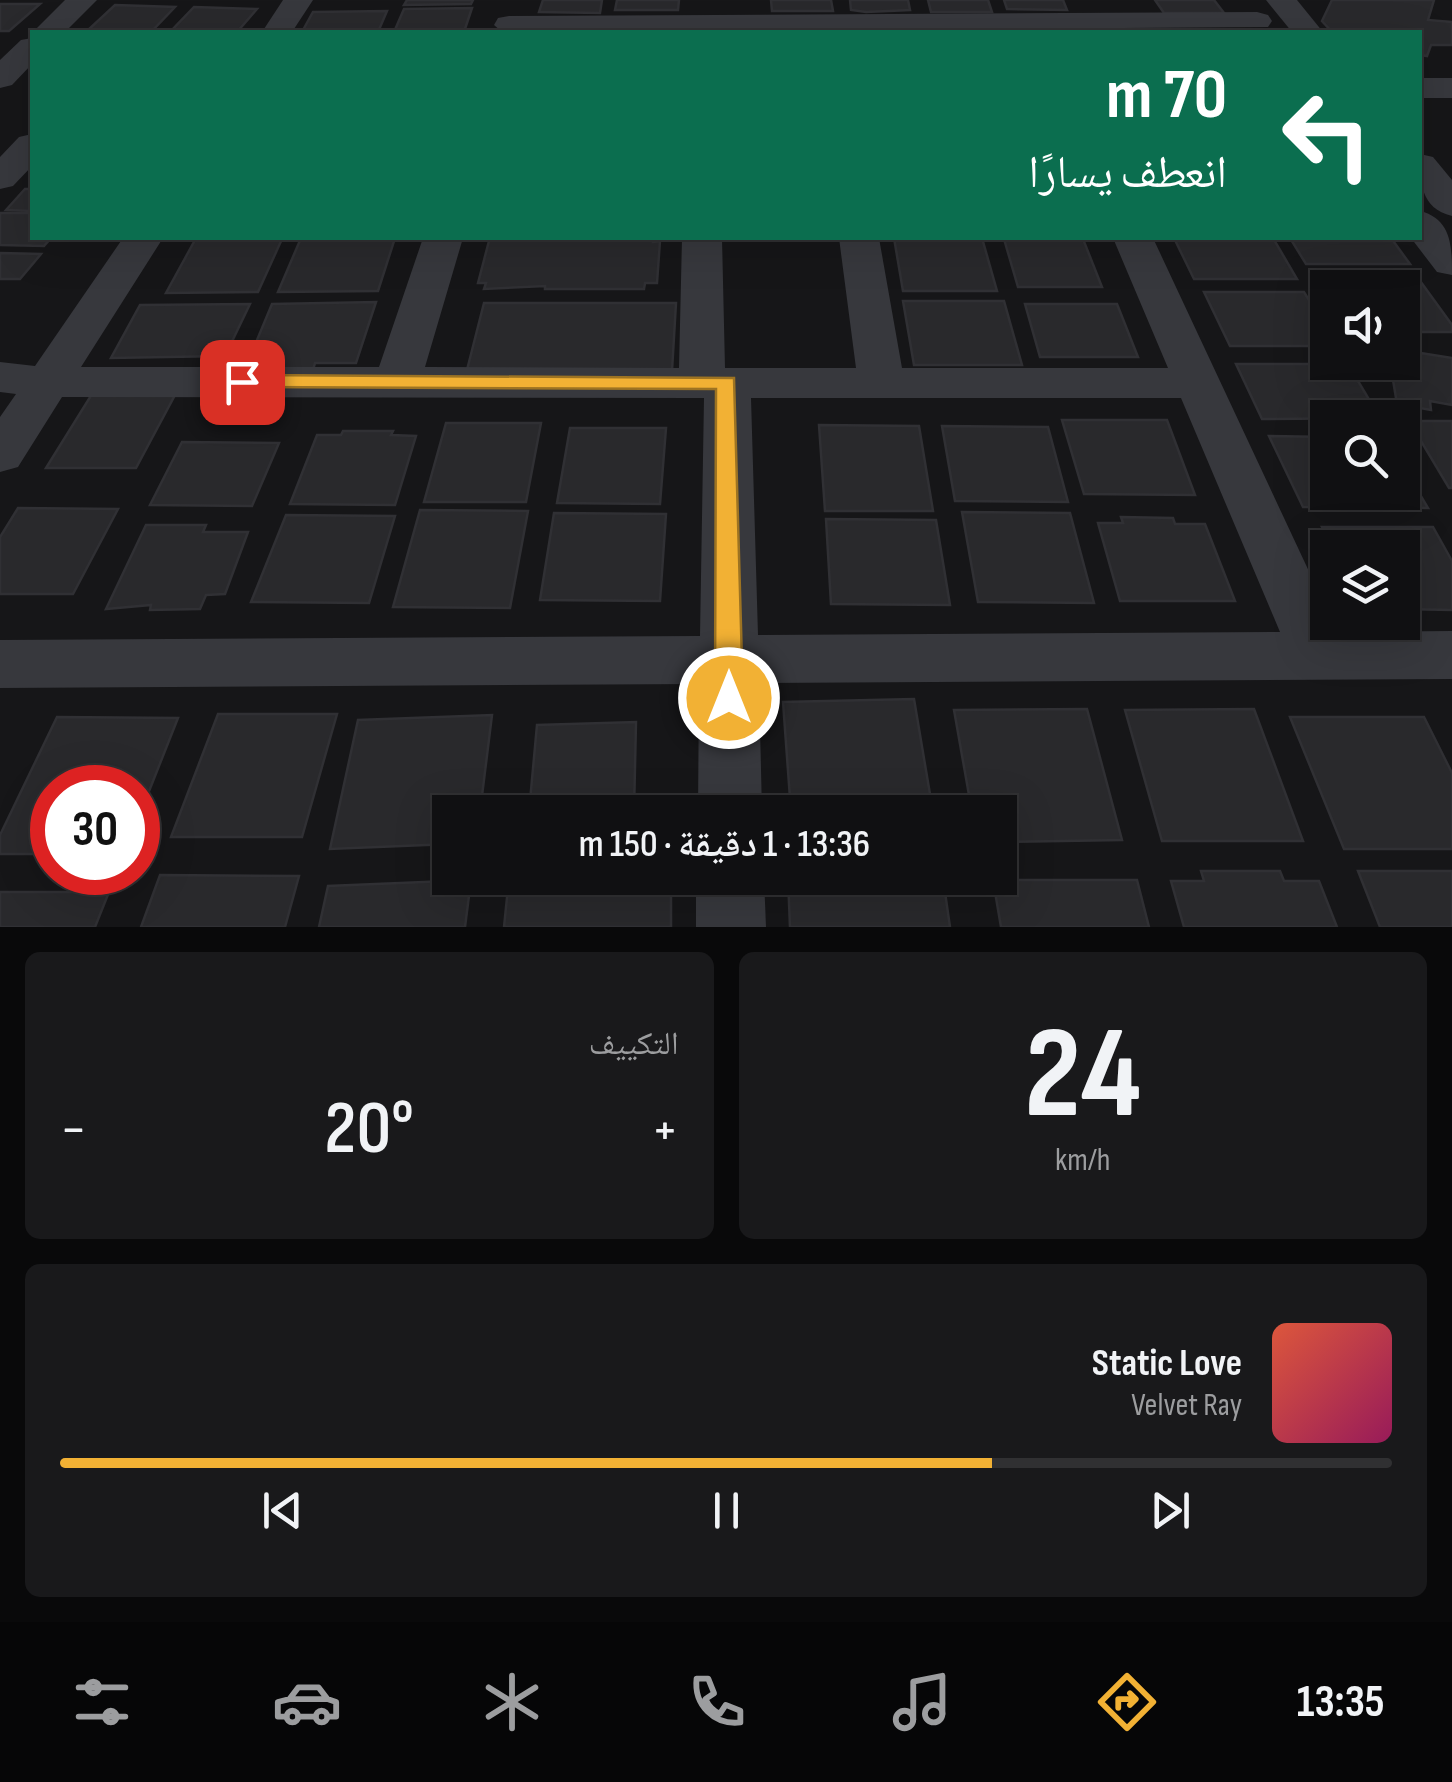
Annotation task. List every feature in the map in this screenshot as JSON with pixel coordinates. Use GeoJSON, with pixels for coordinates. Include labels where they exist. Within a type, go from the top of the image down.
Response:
{"type":"FeatureCollection","features":[{"type":"Feature","properties":{"kind":"street"},"geometry":{"type":"LineString","coordinates":[[50,30],[82,0]]}},
{"type":"Feature","properties":{"kind":"street"},"geometry":{"type":"LineString","coordinates":[[277,30],[298,0]]}},
{"type":"Feature","properties":{"kind":"street"},"geometry":{"type":"LineString","coordinates":[[1280,0],[1306,30]]}},
{"type":"Feature","properties":{"kind":"street"},"geometry":{"type":"LineString","coordinates":[[511,19],[702,28],[1040,27],[1255,18]]}},
{"type":"Feature","properties":{"kind":"street"},"geometry":{"type":"LineString","coordinates":[[0,78],[30,49]]}},
{"type":"Feature","properties":{"kind":"street"},"geometry":{"type":"LineString","coordinates":[[1422,66],[1452,66]]}},
{"type":"Feature","properties":{"kind":"street"},"geometry":{"type":"LineString","coordinates":[[0,88],[30,90]]}},
{"type":"Feature","properties":{"kind":"street"},"geometry":{"type":"LineString","coordinates":[[1422,88],[1452,88]]}},
{"type":"Feature","properties":{"kind":"street"},"geometry":{"type":"LineString","coordinates":[[0,178],[30,147]]}},
{"type":"Feature","properties":{"kind":"street"},"geometry":{"type":"LineString","coordinates":[[1422,167],[1452,204]]}},
{"type":"Feature","properties":{"kind":"street"},"geometry":{"type":"LineString","coordinates":[[1422,226],[1452,263]]}},
{"type":"Feature","properties":{"kind":"street"},"geometry":{"type":"LineString","coordinates":[[0,456],[141,240]]}},
{"type":"Feature","properties":{"kind":"street"},"geometry":{"type":"LineString","coordinates":[[397,382],[441,240]]}},
{"type":"Feature","properties":{"kind":"street"},"geometry":{"type":"LineString","coordinates":[[702,240],[729,660],[730,795]]}},
{"type":"Feature","properties":{"kind":"street"},"geometry":{"type":"LineString","coordinates":[[859,240],[881,383]]}},
{"type":"Feature","properties":{"kind":"street"},"geometry":{"type":"LineString","coordinates":[[1134,240],[1319,656]]}},
{"type":"Feature","properties":{"kind":"street"},"geometry":{"type":"LineString","coordinates":[[0,377],[48,382],[1198,384]]}},
{"type":"Feature","properties":{"kind":"street"},"geometry":{"type":"LineString","coordinates":[[0,664],[1452,655]]}},
{"type":"Feature","properties":{"kind":"street"},"geometry":{"type":"LineString","coordinates":[[730,895],[731,927]]}},
{"type":"Feature","properties":{"kind":"building"},"geometry":{"type":"Polygon","coordinates":[[[407,0],[473,0],[471,4],[404,5],[407,0]]]}},
{"type":"Feature","properties":{"kind":"building"},"geometry":{"type":"Polygon","coordinates":[[[543,0],[602,0],[600,13],[539,12],[543,0]]]}},
{"type":"Feature","properties":{"kind":"building"},"geometry":{"type":"Polygon","coordinates":[[[617,0],[679,0],[678,10],[615,10],[617,0]]]}},
{"type":"Feature","properties":{"kind":"building"},"geometry":{"type":"Polygon","coordinates":[[[771,0],[831,0],[833,11],[772,11],[771,0]]]}},
{"type":"Feature","properties":{"kind":"building"},"geometry":{"type":"Polygon","coordinates":[[[850,0],[908,0],[910,10],[851,10],[850,0]]]}},
{"type":"Feature","properties":{"kind":"building"},"geometry":{"type":"Polygon","coordinates":[[[928,0],[988,0],[992,12],[931,12],[928,0]]]}},
{"type":"Feature","properties":{"kind":"building"},"geometry":{"type":"Polygon","coordinates":[[[1004,0],[1063,0],[1067,10],[1007,9],[1004,0]]]}},
{"type":"Feature","properties":{"kind":"building"},"geometry":{"type":"Polygon","coordinates":[[[1155,0],[1214,0],[1224,13],[1164,13],[1155,0]]]}},
{"type":"Feature","properties":{"kind":"building"},"geometry":{"type":"Polygon","coordinates":[[[1332,0],[1434,0],[1428,20],[1452,22],[1452,45],[1431,45],[1427,56],[1422,55],[1422,30],[1330,30],[1322,21],[1332,0]]]}},
{"type":"Feature","properties":{"kind":"building"},"geometry":{"type":"Polygon","coordinates":[[[0,4],[40,4],[9,31],[0,31],[0,4]]]}},
{"type":"Feature","properties":{"kind":"building"},"geometry":{"type":"Polygon","coordinates":[[[115,5],[175,7],[153,30],[88,30],[115,5]]]}},
{"type":"Feature","properties":{"kind":"building"},"geometry":{"type":"Polygon","coordinates":[[[194,7],[257,9],[239,30],[172,30],[194,7]]]}},
{"type":"Feature","properties":{"kind":"building"},"geometry":{"type":"Polygon","coordinates":[[[472,8],[465,30],[395,30],[404,9],[472,8]]]}},
{"type":"Feature","properties":{"kind":"building"},"geometry":{"type":"Polygon","coordinates":[[[387,11],[379,30],[303,30],[313,12],[387,11]]]}},
{"type":"Feature","properties":{"kind":"building"},"geometry":{"type":"Polygon","coordinates":[[[25,189],[30,189],[30,211],[6,210],[25,189]]]}},
{"type":"Feature","properties":{"kind":"building"},"geometry":{"type":"Polygon","coordinates":[[[0,213],[30,213],[30,240],[49,240],[44,246],[0,245],[0,213]]]}},
{"type":"Feature","properties":{"kind":"building"},"geometry":{"type":"Polygon","coordinates":[[[195,240],[282,240],[258,292],[166,293],[195,240]]]}},
{"type":"Feature","properties":{"kind":"building"},"geometry":{"type":"Polygon","coordinates":[[[300,240],[394,240],[378,291],[278,292],[300,240]]]}},
{"type":"Feature","properties":{"kind":"building"},"geometry":{"type":"Polygon","coordinates":[[[894,240],[983,240],[997,291],[903,291],[894,240]]]}},
{"type":"Feature","properties":{"kind":"building"},"geometry":{"type":"Polygon","coordinates":[[[1004,240],[1083,240],[1102,287],[1018,287],[1004,240]]]}},
{"type":"Feature","properties":{"kind":"building"},"geometry":{"type":"Polygon","coordinates":[[[1175,240],[1274,240],[1297,279],[1194,279],[1175,240]]]}},
{"type":"Feature","properties":{"kind":"building"},"geometry":{"type":"Polygon","coordinates":[[[1291,240],[1392,240],[1410,264],[1306,264],[1291,240]]]}},
{"type":"Feature","properties":{"kind":"building"},"geometry":{"type":"Polygon","coordinates":[[[489,241],[660,241],[657,283],[645,283],[644,289],[484,289],[486,283],[478,283],[489,241]]]}},
{"type":"Feature","properties":{"kind":"building"},"geometry":{"type":"Polygon","coordinates":[[[0,253],[41,254],[20,279],[0,279],[0,253]]]}},
{"type":"Feature","properties":{"kind":"building"},"geometry":{"type":"Polygon","coordinates":[[[1420,281],[1452,325],[1452,332],[1420,332],[1420,281]]]}},
{"type":"Feature","properties":{"kind":"building"},"geometry":{"type":"Polygon","coordinates":[[[1204,292],[1304,292],[1310,302],[1310,346],[1230,346],[1204,292]]]}},
{"type":"Feature","properties":{"kind":"building"},"geometry":{"type":"Polygon","coordinates":[[[903,301],[1004,301],[1022,365],[914,365],[903,301]]]}},
{"type":"Feature","properties":{"kind":"building"},"geometry":{"type":"Polygon","coordinates":[[[376,302],[356,363],[315,363],[313,370],[278,371],[280,364],[247,364],[272,304],[376,302]]]}},
{"type":"Feature","properties":{"kind":"building"},"geometry":{"type":"Polygon","coordinates":[[[484,303],[676,303],[672,371],[467,370],[484,303]]]}},
{"type":"Feature","properties":{"kind":"building"},"geometry":{"type":"Polygon","coordinates":[[[250,304],[225,356],[111,358],[140,305],[250,304]]]}},
{"type":"Feature","properties":{"kind":"building"},"geometry":{"type":"Polygon","coordinates":[[[1025,304],[1117,304],[1138,357],[1040,357],[1025,304]]]}},
{"type":"Feature","properties":{"kind":"building"},"geometry":{"type":"Polygon","coordinates":[[[1420,353],[1452,358],[1452,405],[1430,401],[1431,410],[1420,408],[1420,400],[1396,400],[1393,380],[1420,380],[1420,353]]]}},
{"type":"Feature","properties":{"kind":"building"},"geometry":{"type":"Polygon","coordinates":[[[1236,364],[1310,364],[1310,380],[1357,380],[1369,400],[1310,400],[1310,419],[1262,419],[1236,364]]]}},
{"type":"Feature","properties":{"kind":"building"},"geometry":{"type":"Polygon","coordinates":[[[92,394],[175,395],[136,468],[46,468],[92,394]]]}},
{"type":"Feature","properties":{"kind":"building"},"geometry":{"type":"Polygon","coordinates":[[[1062,420],[1167,420],[1195,495],[1084,494],[1062,420]]]}},
{"type":"Feature","properties":{"kind":"building"},"geometry":{"type":"Polygon","coordinates":[[[1420,421],[1452,421],[1449,488],[1420,439],[1420,421]]]}},
{"type":"Feature","properties":{"kind":"building"},"geometry":{"type":"Polygon","coordinates":[[[446,423],[541,423],[526,502],[424,502],[446,423]]]}},
{"type":"Feature","properties":{"kind":"building"},"geometry":{"type":"Polygon","coordinates":[[[819,425],[919,426],[933,511],[825,511],[819,425]]]}},
{"type":"Feature","properties":{"kind":"building"},"geometry":{"type":"Polygon","coordinates":[[[942,426],[1048,427],[1068,502],[955,501],[942,426]]]}},
{"type":"Feature","properties":{"kind":"building"},"geometry":{"type":"Polygon","coordinates":[[[570,428],[666,428],[660,504],[557,503],[570,428]]]}},
{"type":"Feature","properties":{"kind":"building"},"geometry":{"type":"Polygon","coordinates":[[[343,431],[393,431],[391,435],[416,436],[395,505],[290,504],[317,435],[341,435],[343,431]]]}},
{"type":"Feature","properties":{"kind":"building"},"geometry":{"type":"Polygon","coordinates":[[[1269,436],[1310,437],[1310,507],[1303,507],[1269,436]]]}},
{"type":"Feature","properties":{"kind":"building"},"geometry":{"type":"Polygon","coordinates":[[[182,442],[279,443],[252,506],[150,505],[182,442]]]}},
{"type":"Feature","properties":{"kind":"building"},"geometry":{"type":"Polygon","coordinates":[[[18,508],[118,509],[73,594],[0,594],[0,537],[18,508]]]}},
{"type":"Feature","properties":{"kind":"building"},"geometry":{"type":"Polygon","coordinates":[[[420,510],[528,511],[510,608],[393,607],[420,510]]]}},
{"type":"Feature","properties":{"kind":"building"},"geometry":{"type":"Polygon","coordinates":[[[962,512],[1070,513],[1094,603],[978,602],[962,512]]]}},
{"type":"Feature","properties":{"kind":"building"},"geometry":{"type":"Polygon","coordinates":[[[554,513],[666,514],[660,601],[540,600],[554,513]]]}},
{"type":"Feature","properties":{"kind":"building"},"geometry":{"type":"Polygon","coordinates":[[[286,515],[395,516],[369,603],[251,602],[286,515]]]}},
{"type":"Feature","properties":{"kind":"building"},"geometry":{"type":"Polygon","coordinates":[[[1121,517],[1173,518],[1175,524],[1205,524],[1235,601],[1120,601],[1098,523],[1123,523],[1121,517]]]}},
{"type":"Feature","properties":{"kind":"building"},"geometry":{"type":"Polygon","coordinates":[[[826,519],[936,520],[950,605],[831,604],[826,519]]]}},
{"type":"Feature","properties":{"kind":"building"},"geometry":{"type":"Polygon","coordinates":[[[146,525],[206,525],[203,532],[248,532],[225,594],[206,595],[200,609],[150,610],[151,605],[106,609],[146,525]]]}},
{"type":"Feature","properties":{"kind":"building"},"geometry":{"type":"Polygon","coordinates":[[[1322,527],[1433,527],[1452,561],[1452,610],[1420,609],[1420,530],[1322,527]]]}},
{"type":"Feature","properties":{"kind":"building"},"geometry":{"type":"Polygon","coordinates":[[[914,699],[930,795],[790,795],[783,702],[914,699]]]}},
{"type":"Feature","properties":{"kind":"building"},"geometry":{"type":"Polygon","coordinates":[[[1087,709],[1122,840],[1017,842],[1017,795],[969,795],[954,710],[1087,709]]]}},
{"type":"Feature","properties":{"kind":"building"},"geometry":{"type":"Polygon","coordinates":[[[1254,709],[1303,841],[1162,841],[1125,710],[1254,709]]]}},
{"type":"Feature","properties":{"kind":"building"},"geometry":{"type":"Polygon","coordinates":[[[218,714],[337,714],[302,837],[171,837],[218,714]]]}},
{"type":"Feature","properties":{"kind":"building"},"geometry":{"type":"Polygon","coordinates":[[[492,715],[482,795],[432,795],[432,845],[330,849],[358,720],[492,715]]]}},
{"type":"Feature","properties":{"kind":"building"},"geometry":{"type":"Polygon","coordinates":[[[57,717],[178,718],[159,765],[34,765],[57,717]]]}},
{"type":"Feature","properties":{"kind":"building"},"geometry":{"type":"Polygon","coordinates":[[[1290,717],[1424,717],[1452,773],[1452,849],[1344,849],[1290,717]]]}},
{"type":"Feature","properties":{"kind":"building"},"geometry":{"type":"Polygon","coordinates":[[[636,722],[634,795],[531,795],[537,725],[636,722]]]}},
{"type":"Feature","properties":{"kind":"building"},"geometry":{"type":"Polygon","coordinates":[[[30,773],[30,854],[0,854],[0,835],[30,773]]]}},
{"type":"Feature","properties":{"kind":"building"},"geometry":{"type":"Polygon","coordinates":[[[1201,871],[1280,871],[1284,881],[1319,881],[1337,927],[1184,927],[1171,881],[1204,881],[1201,871]]]}},
{"type":"Feature","properties":{"kind":"building"},"geometry":{"type":"Polygon","coordinates":[[[1358,871],[1452,871],[1452,927],[1380,927],[1358,871]]]}},
{"type":"Feature","properties":{"kind":"building"},"geometry":{"type":"Polygon","coordinates":[[[160,875],[299,876],[285,927],[141,927],[153,895],[160,895],[160,875]]]}},
{"type":"Feature","properties":{"kind":"building"},"geometry":{"type":"Polygon","coordinates":[[[1017,880],[1137,880],[1149,927],[1001,927],[996,895],[1017,895],[1017,880]]]}},
{"type":"Feature","properties":{"kind":"building"},"geometry":{"type":"Polygon","coordinates":[[[432,882],[432,895],[469,895],[465,927],[319,927],[328,886],[432,882]]]}},
{"type":"Feature","properties":{"kind":"building"},"geometry":{"type":"Polygon","coordinates":[[[0,892],[108,895],[95,927],[0,927],[0,892]]]}},
{"type":"Feature","properties":{"kind":"building"},"geometry":{"type":"Polygon","coordinates":[[[507,895],[671,895],[671,927],[504,927],[507,895]]]}},
{"type":"Feature","properties":{"kind":"building"},"geometry":{"type":"Polygon","coordinates":[[[789,895],[945,895],[950,927],[790,927],[789,895]]]}},
{"type":"Feature","properties":{"kind":"route"},"geometry":{"type":"LineString","coordinates":[[242,382],[727,382],[729,698]]}}]}
